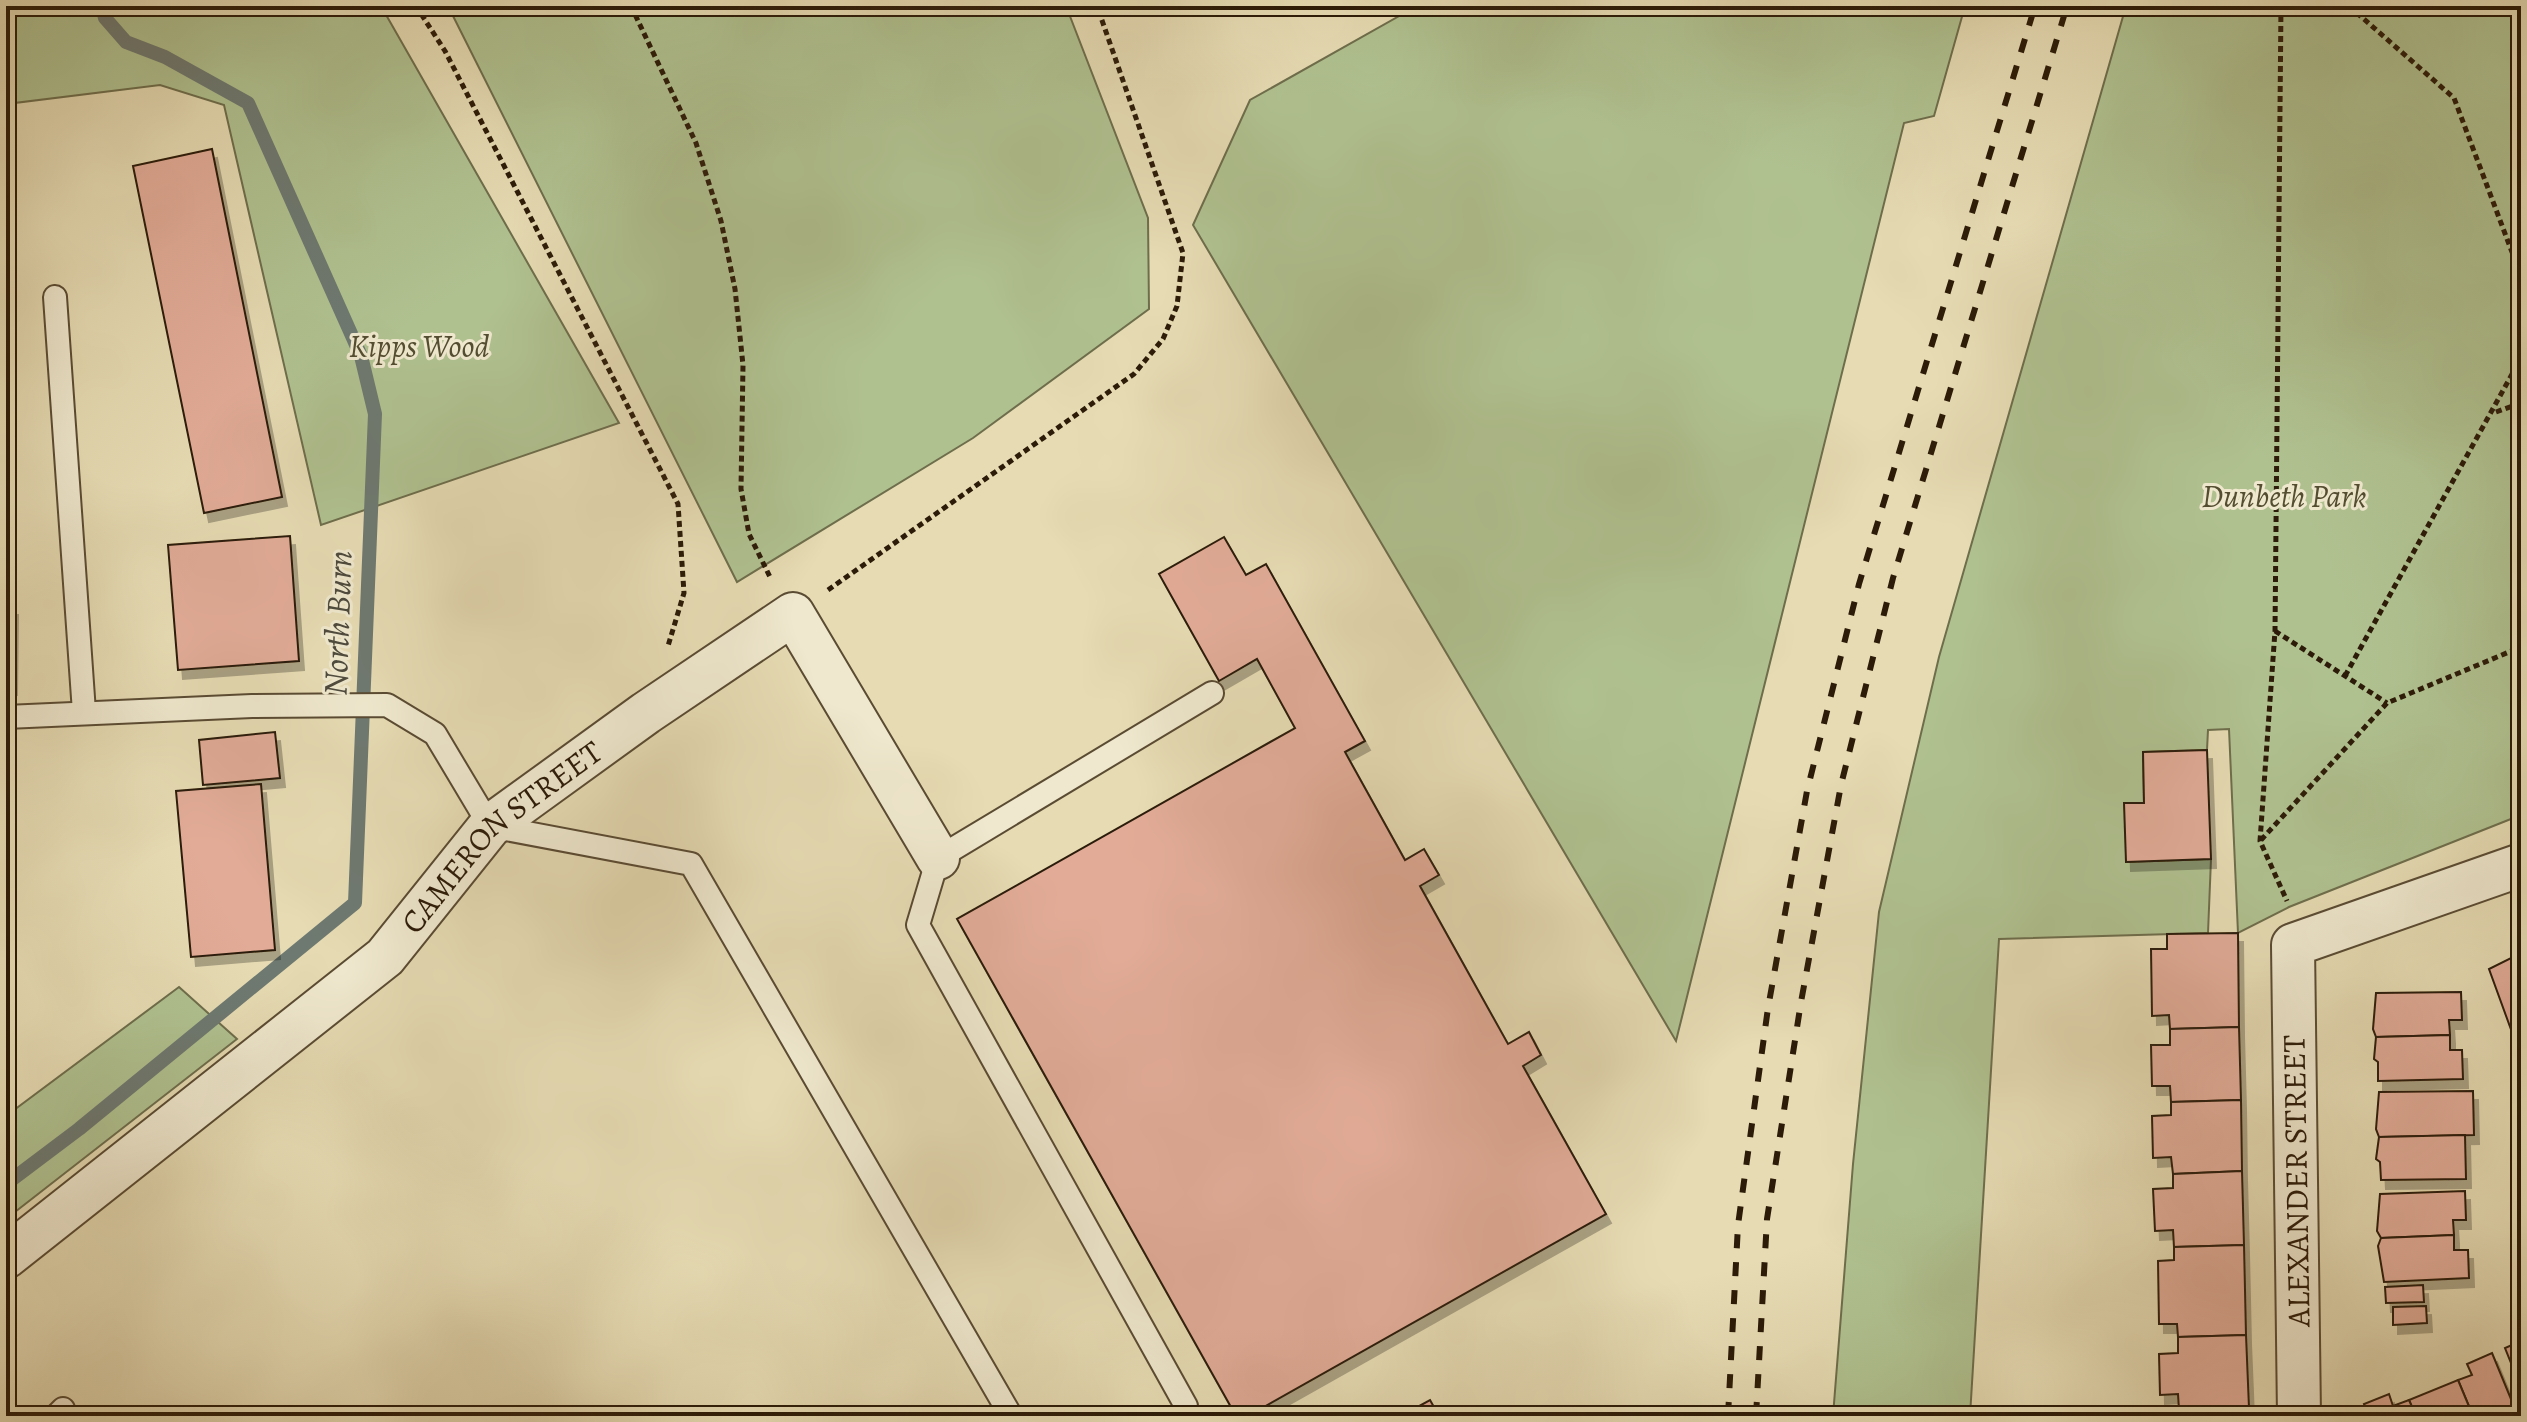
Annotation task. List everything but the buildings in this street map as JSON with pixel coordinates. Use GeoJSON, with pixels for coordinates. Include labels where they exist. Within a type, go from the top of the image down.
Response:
{"type":"FeatureCollection","features":[{"type":"Feature","properties":{"kind":"street","name":"CAMERON STREET"},"geometry":{"type":"LineString","coordinates":[[6,1257],[385,957],[490,826],[646,713],[793,614]]}},
{"type":"Feature","properties":{"kind":"street"},"geometry":{"type":"LineString","coordinates":[[793,614],[938,858]]}},
{"type":"Feature","properties":{"kind":"street"},"geometry":{"type":"LineString","coordinates":[[2293,945],[2521,865]]}},
{"type":"Feature","properties":{"kind":"street","name":"ALEXANDER STREET"},"geometry":{"type":"LineString","coordinates":[[2293,945],[2299,1416]]}},
{"type":"Feature","properties":{"kind":"lane"},"geometry":{"type":"LineString","coordinates":[[55,297],[84,712]]}},
{"type":"Feature","properties":{"kind":"lane"},"geometry":{"type":"LineString","coordinates":[[1186,1406],[918,925],[938,858],[1212,693]]}},
{"type":"Feature","properties":{"kind":"lane"},"geometry":{"type":"LineString","coordinates":[[6,717],[84,712],[387,705],[435,734],[490,826],[691,864],[1011,1416]]}},
{"type":"Feature","properties":{"kind":"path"},"geometry":{"type":"LineString","coordinates":[[416,6],[445,51],[678,504],[684,593],[646,713]]}},
{"type":"Feature","properties":{"kind":"path"},"geometry":{"type":"LineString","coordinates":[[631,6],[696,143],[721,221],[735,289],[743,365],[741,489],[749,534],[793,614],[1134,374],[1163,339],[1177,306],[1183,253],[1097,6]]}},
{"type":"Feature","properties":{"kind":"path"},"geometry":{"type":"LineString","coordinates":[[2281,6],[2275,631],[2260,841],[2289,907],[2293,945]]}},
{"type":"Feature","properties":{"kind":"path"},"geometry":{"type":"LineString","coordinates":[[2349,6],[2454,98],[2521,276]]}},
{"type":"Feature","properties":{"kind":"path"},"geometry":{"type":"LineString","coordinates":[[2345,676],[2494,413],[2521,358]]}},
{"type":"Feature","properties":{"kind":"path"},"geometry":{"type":"LineString","coordinates":[[2494,413],[2521,403]]}},
{"type":"Feature","properties":{"kind":"path"},"geometry":{"type":"LineString","coordinates":[[2275,631],[2387,703]]}},
{"type":"Feature","properties":{"kind":"path"},"geometry":{"type":"LineString","coordinates":[[2260,841],[2387,703],[2521,647]]}},
{"type":"Feature","properties":{"kind":"green space","name":"Kipps Wood"},"geometry":{"type":"Polygon","coordinates":[[[6,6],[381,6],[619,423],[321,525],[224,105],[160,85],[6,104],[6,6]]]}},
{"type":"Feature","properties":{"kind":"green space"},"geometry":{"type":"Polygon","coordinates":[[[448,6],[1066,6],[1148,218],[1149,309],[973,438],[737,582],[448,6]]]}},
{"type":"Feature","properties":{"kind":"green space"},"geometry":{"type":"Polygon","coordinates":[[[1417,6],[1965,6],[1934,116],[1904,123],[1676,1041],[1193,225],[1250,100],[1417,6]]]}},
{"type":"Feature","properties":{"kind":"green space","name":"Dunbeth Park"},"geometry":{"type":"Polygon","coordinates":[[[2126,6],[2521,6],[2521,815],[2289,907],[2238,933],[2229,729],[2208,730],[2207,750],[2143,752],[2144,803],[2125,803],[2127,862],[2211,859],[2208,933],[1999,939],[1970,1416],[1833,1416],[1853,1164],[1879,912],[1939,657],[2126,6]]]}},
{"type":"Feature","properties":{"kind":"green space"},"geometry":{"type":"Polygon","coordinates":[[[179,987],[237,1039],[6,1219],[6,1116],[179,987]]]}},
{"type":"Feature","properties":{"kind":"waterway"},"geometry":{"type":"LineString","coordinates":[[6,11],[21,6]]}},
{"type":"Feature","properties":{"kind":"waterway","name":"North Burn"},"geometry":{"type":"LineString","coordinates":[[6,1184],[79,1129],[355,903],[375,414],[361,356],[248,103],[165,57],[126,42],[105,18],[102,6]]}},
{"type":"Feature","properties":{"kind":"railway"},"geometry":{"type":"LineString","coordinates":[[1728,1416],[1738,1225],[1768,1008],[1807,791],[1859,584],[2035,6]]}},
{"type":"Feature","properties":{"kind":"railway"},"geometry":{"type":"LineString","coordinates":[[1756,1416],[1767,1219],[1801,1002],[1841,785],[1893,578],[2067,6]]}}]}
